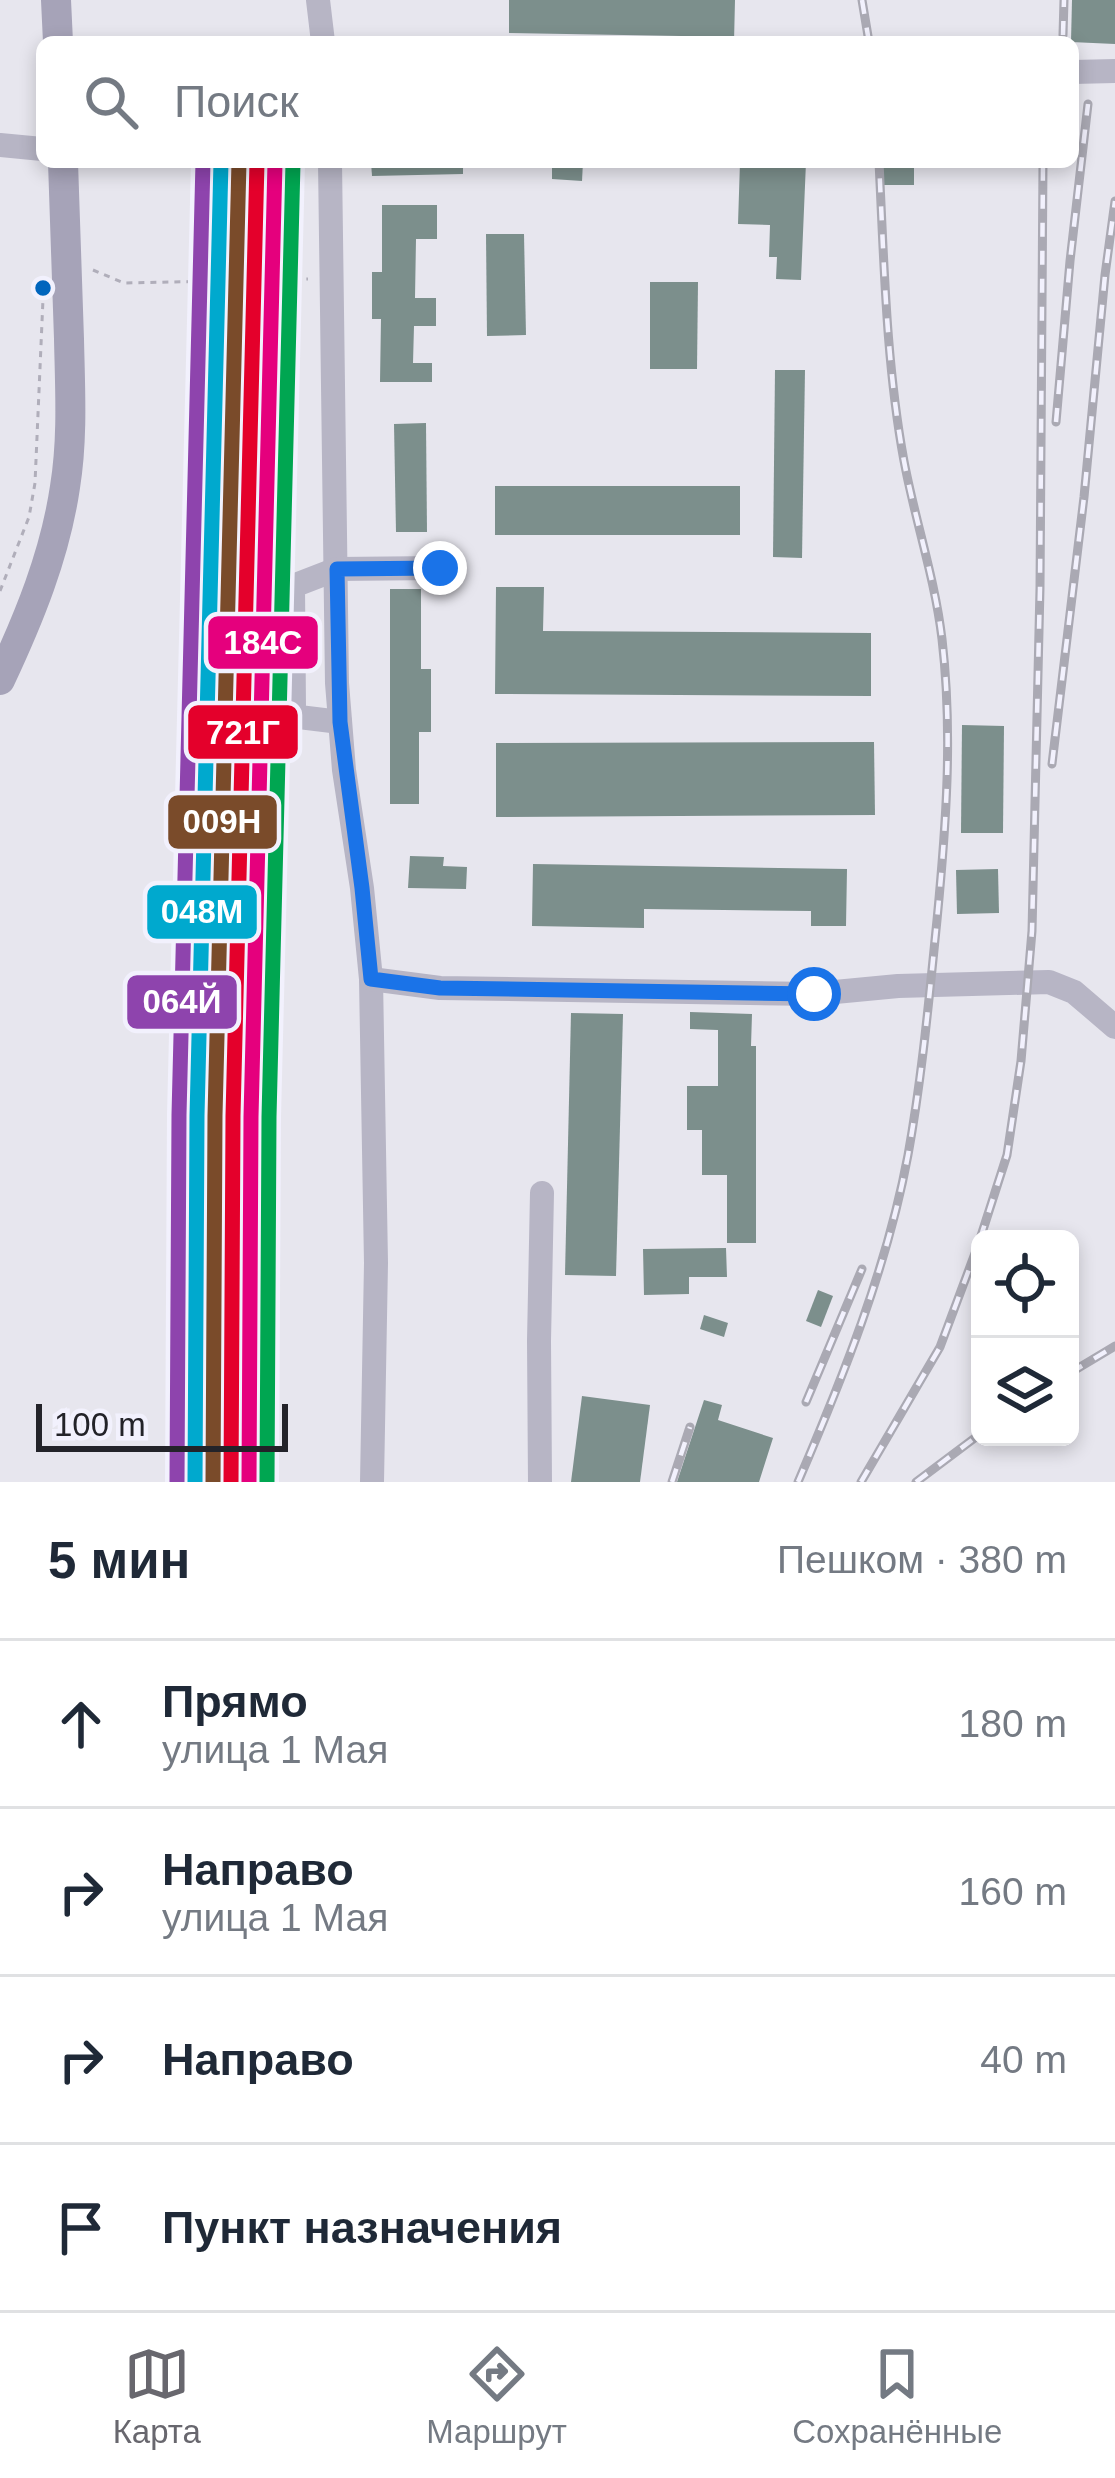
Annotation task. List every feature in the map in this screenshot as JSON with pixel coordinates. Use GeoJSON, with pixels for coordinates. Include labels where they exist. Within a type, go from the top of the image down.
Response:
{"type":"FeatureCollection","features":[{"type":"Feature","properties":{"kind":"main road"},"geometry":{"type":"LineString","coordinates":[[56,0],[58,36]]}},
{"type":"Feature","properties":{"kind":"main road"},"geometry":{"type":"LineString","coordinates":[[0,680],[42,581],[65,486],[70,394],[62,168]]}},
{"type":"Feature","properties":{"kind":"street"},"geometry":{"type":"LineString","coordinates":[[319,0],[322,36]]}},
{"type":"Feature","properties":{"kind":"street"},"geometry":{"type":"LineString","coordinates":[[1079,72],[1115,71]]}},
{"type":"Feature","properties":{"kind":"street"},"geometry":{"type":"LineString","coordinates":[[0,146],[36,149]]}},
{"type":"Feature","properties":{"kind":"street"},"geometry":{"type":"LineString","coordinates":[[331,168],[340,722],[371,979],[376,1263],[372,1482]]}},
{"type":"Feature","properties":{"kind":"street"},"geometry":{"type":"LineString","coordinates":[[340,722],[299,717],[293,709],[293,586],[337,569],[440,568]]}},
{"type":"Feature","properties":{"kind":"street"},"geometry":{"type":"LineString","coordinates":[[371,979],[440,988],[814,994],[898,986],[1049,982],[1074,992],[1115,1027]]}},
{"type":"Feature","properties":{"kind":"street"},"geometry":{"type":"LineString","coordinates":[[539,1482],[542,1193]]}},
{"type":"Feature","properties":{"kind":"path"},"geometry":{"type":"LineString","coordinates":[[269,168],[269,278]]}},
{"type":"Feature","properties":{"kind":"path"},"geometry":{"type":"LineString","coordinates":[[83,266],[124,283],[317,279]]}},
{"type":"Feature","properties":{"kind":"path"},"geometry":{"type":"LineString","coordinates":[[0,591],[29,517],[34,483],[42,303]]}},
{"type":"Feature","properties":{"kind":"building"},"geometry":{"type":"Polygon","coordinates":[[[509,0],[735,0],[734,36],[509,33],[509,0]]]}},
{"type":"Feature","properties":{"kind":"building"},"geometry":{"type":"Polygon","coordinates":[[[1072,0],[1115,0],[1115,44],[1079,42],[1079,36],[1071,36],[1072,0]]]}},
{"type":"Feature","properties":{"kind":"building"},"geometry":{"type":"Polygon","coordinates":[[[371,168],[463,168],[463,174],[372,176],[371,168]]]}},
{"type":"Feature","properties":{"kind":"building"},"geometry":{"type":"Polygon","coordinates":[[[552,168],[583,168],[582,181],[552,179],[552,168]]]}},
{"type":"Feature","properties":{"kind":"building"},"geometry":{"type":"Polygon","coordinates":[[[740,168],[806,168],[801,280],[776,279],[777,257],[769,257],[770,225],[738,224],[740,168]]]}},
{"type":"Feature","properties":{"kind":"building"},"geometry":{"type":"Polygon","coordinates":[[[881,168],[914,168],[914,185],[881,185],[881,168]]]}},
{"type":"Feature","properties":{"kind":"building"},"geometry":{"type":"Polygon","coordinates":[[[382,205],[437,205],[437,239],[416,239],[415,298],[436,298],[436,326],[414,326],[413,363],[432,363],[432,382],[380,382],[381,319],[372,319],[372,272],[382,272],[382,205]]]}},
{"type":"Feature","properties":{"kind":"building"},"geometry":{"type":"Polygon","coordinates":[[[486,234],[524,234],[526,335],[487,336],[486,234]]]}},
{"type":"Feature","properties":{"kind":"building"},"geometry":{"type":"Polygon","coordinates":[[[650,282],[698,282],[697,369],[650,369],[650,282]]]}},
{"type":"Feature","properties":{"kind":"building"},"geometry":{"type":"Polygon","coordinates":[[[775,370],[805,370],[802,558],[773,557],[775,370]]]}},
{"type":"Feature","properties":{"kind":"building"},"geometry":{"type":"Polygon","coordinates":[[[426,423],[427,532],[396,532],[394,424],[426,423]]]}},
{"type":"Feature","properties":{"kind":"building"},"geometry":{"type":"Polygon","coordinates":[[[495,486],[740,486],[740,535],[495,535],[495,486]]]}},
{"type":"Feature","properties":{"kind":"building"},"geometry":{"type":"Polygon","coordinates":[[[496,587],[544,587],[543,631],[871,633],[871,696],[495,694],[496,587]]]}},
{"type":"Feature","properties":{"kind":"building"},"geometry":{"type":"Polygon","coordinates":[[[390,589],[421,589],[421,669],[431,669],[431,732],[419,732],[419,804],[390,804],[390,589]]]}},
{"type":"Feature","properties":{"kind":"building"},"geometry":{"type":"Polygon","coordinates":[[[962,725],[1004,726],[1003,833],[961,833],[962,725]]]}},
{"type":"Feature","properties":{"kind":"building"},"geometry":{"type":"Polygon","coordinates":[[[874,742],[875,815],[496,817],[496,743],[874,742]]]}},
{"type":"Feature","properties":{"kind":"building"},"geometry":{"type":"Polygon","coordinates":[[[410,856],[444,857],[443,866],[467,867],[466,889],[408,888],[410,856]]]}},
{"type":"Feature","properties":{"kind":"building"},"geometry":{"type":"Polygon","coordinates":[[[533,864],[847,869],[846,926],[811,926],[811,911],[644,909],[644,928],[532,926],[533,864]]]}},
{"type":"Feature","properties":{"kind":"building"},"geometry":{"type":"Polygon","coordinates":[[[998,869],[999,913],[957,914],[956,870],[998,869]]]}},
{"type":"Feature","properties":{"kind":"building"},"geometry":{"type":"Polygon","coordinates":[[[690,1012],[752,1014],[756,1243],[727,1243],[727,1175],[702,1175],[702,1130],[687,1130],[687,1086],[718,1086],[718,1030],[690,1029],[690,1012]]]}},
{"type":"Feature","properties":{"kind":"building"},"geometry":{"type":"Polygon","coordinates":[[[571,1013],[623,1014],[616,1276],[565,1275],[571,1013]]]}},
{"type":"Feature","properties":{"kind":"building"},"geometry":{"type":"Polygon","coordinates":[[[726,1248],[727,1277],[689,1277],[689,1294],[644,1295],[643,1249],[726,1248]]]}},
{"type":"Feature","properties":{"kind":"building"},"geometry":{"type":"Polygon","coordinates":[[[818,1290],[833,1296],[821,1327],[806,1321],[818,1290]]]}},
{"type":"Feature","properties":{"kind":"building"},"geometry":{"type":"Polygon","coordinates":[[[704,1315],[728,1323],[724,1337],[700,1329],[704,1315]]]}},
{"type":"Feature","properties":{"kind":"building"},"geometry":{"type":"Polygon","coordinates":[[[582,1396],[650,1405],[640,1482],[571,1482],[582,1396]]]}},
{"type":"Feature","properties":{"kind":"building"},"geometry":{"type":"Polygon","coordinates":[[[704,1400],[722,1405],[718,1420],[773,1438],[759,1482],[677,1482],[704,1400]]]}},
{"type":"Feature","properties":{"kind":"railway"},"geometry":{"type":"LineString","coordinates":[[862,0],[868,36]]}},
{"type":"Feature","properties":{"kind":"railway"},"geometry":{"type":"LineString","coordinates":[[1063,35],[1064,0]]}},
{"type":"Feature","properties":{"kind":"railway"},"geometry":{"type":"LineString","coordinates":[[1056,422],[1088,104]]}},
{"type":"Feature","properties":{"kind":"railway"},"geometry":{"type":"LineString","coordinates":[[798,1482],[862,1322],[899,1197],[921,1067],[945,815],[948,745],[942,639],[893,387],[879,168]]}},
{"type":"Feature","properties":{"kind":"railway"},"geometry":{"type":"LineString","coordinates":[[983,1230],[1007,1155],[1032,931],[1043,168]]}},
{"type":"Feature","properties":{"kind":"railway"},"geometry":{"type":"LineString","coordinates":[[1052,764],[1115,201]]}},
{"type":"Feature","properties":{"kind":"railway"},"geometry":{"type":"LineString","coordinates":[[861,1482],[940,1347],[971,1264]]}},
{"type":"Feature","properties":{"kind":"railway"},"geometry":{"type":"LineString","coordinates":[[806,1402],[862,1269]]}},
{"type":"Feature","properties":{"kind":"railway"},"geometry":{"type":"LineString","coordinates":[[1079,1368],[1115,1346]]}},
{"type":"Feature","properties":{"kind":"railway"},"geometry":{"type":"LineString","coordinates":[[672,1482],[690,1427]]}},
{"type":"Feature","properties":{"kind":"railway"},"geometry":{"type":"LineString","coordinates":[[916,1482],[971,1441]]}},
{"type":"Feature","properties":{"kind":"transit line","name":"064Й"},"geometry":{"type":"LineString","coordinates":[[177,1482],[179,1115],[203,168]]}},
{"type":"Feature","properties":{"kind":"transit line","name":"048М"},"geometry":{"type":"LineString","coordinates":[[195,1482],[197,1116],[221,168]]}},
{"type":"Feature","properties":{"kind":"transit line","name":"009Н"},"geometry":{"type":"LineString","coordinates":[[213,1482],[215,1116],[239,168]]}},
{"type":"Feature","properties":{"kind":"transit line","name":"721Г"},"geometry":{"type":"LineString","coordinates":[[231,1482],[233,1116],[257,168]]}},
{"type":"Feature","properties":{"kind":"transit line","name":"184С"},"geometry":{"type":"LineString","coordinates":[[249,1482],[251,1117],[275,168]]}},
{"type":"Feature","properties":{"kind":"transit line"},"geometry":{"type":"LineString","coordinates":[[267,1482],[269,1117],[293,168]]}},
{"type":"Feature","properties":{"kind":"route"},"geometry":{"type":"LineString","coordinates":[[440,568],[337,569],[340,722],[371,979],[440,988],[814,994]]}}]}
